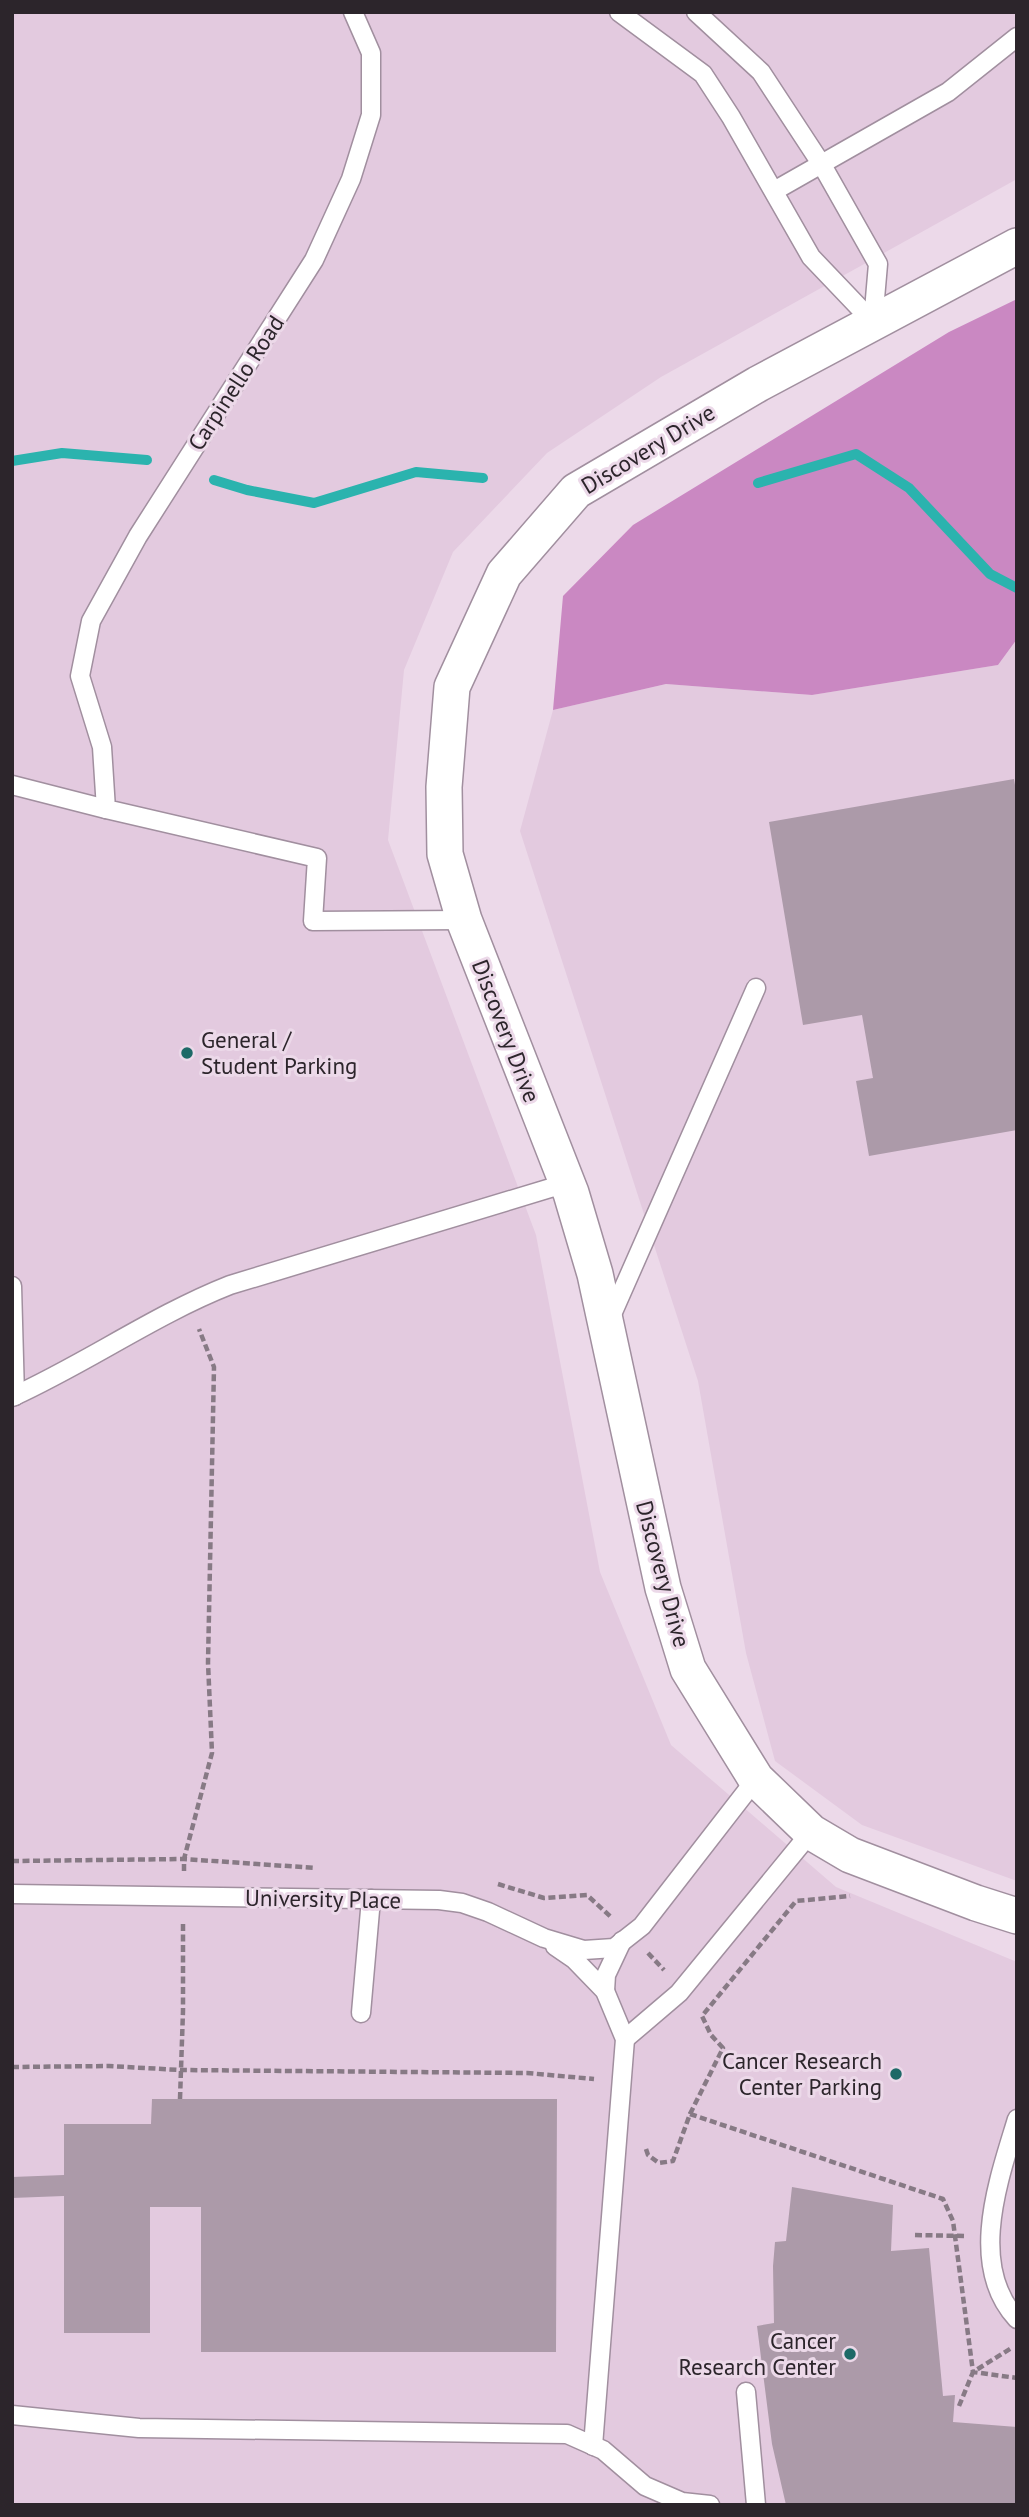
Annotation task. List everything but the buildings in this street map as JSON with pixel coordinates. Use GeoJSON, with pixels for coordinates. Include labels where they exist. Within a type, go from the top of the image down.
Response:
{"type":"FeatureCollection","features":[{"type":"Feature","properties":{"kind":"street","name":"Discovery Drive"},"geometry":{"type":"LineString","coordinates":[[1017,246],[758,384],[576,491],[504,574],[452,687],[444,787],[445,854],[464,920],[567,1183],[595,1274],[663,1588],[688,1669],[756,1779],[811,1832],[850,1855],[1017,1916]]}},
{"type":"Feature","properties":{"kind":"lane","name":"Carpinello Road"},"geometry":{"type":"LineString","coordinates":[[106,809],[102,747],[80,677],[90,621],[138,536],[314,260],[351,179],[371,115],[371,53],[353,12]]}},
{"type":"Feature","properties":{"kind":"lane"},"geometry":{"type":"LineString","coordinates":[[619,12],[703,74],[731,117],[811,257],[873,322]]}},
{"type":"Feature","properties":{"kind":"lane"},"geometry":{"type":"LineString","coordinates":[[696,12],[761,72],[822,165],[878,264],[873,322]]}},
{"type":"Feature","properties":{"kind":"lane"},"geometry":{"type":"LineString","coordinates":[[774,191],[948,92],[1017,37]]}},
{"type":"Feature","properties":{"kind":"lane"},"geometry":{"type":"LineString","coordinates":[[12,785],[317,858],[313,921],[464,920]]}},
{"type":"Feature","properties":{"kind":"lane"},"geometry":{"type":"LineString","coordinates":[[605,1330],[756,988]]}},
{"type":"Feature","properties":{"kind":"lane"},"geometry":{"type":"LineString","coordinates":[[12,1286],[13,1396],[44,1382],[188,1302],[230,1285],[567,1183]]}},
{"type":"Feature","properties":{"kind":"lane","name":"University Place"},"geometry":{"type":"LineString","coordinates":[[12,1894],[439,1900],[462,1903],[544,1938],[584,1950],[614,1948],[642,1926],[756,1779]]}},
{"type":"Feature","properties":{"kind":"lane"},"geometry":{"type":"LineString","coordinates":[[625,2039],[679,1993],[811,1832]]}},
{"type":"Feature","properties":{"kind":"lane"},"geometry":{"type":"LineString","coordinates":[[361,2013],[371,1899]]}},
{"type":"Feature","properties":{"kind":"lane"},"geometry":{"type":"LineString","coordinates":[[544,1938],[574,1959],[606,1991],[625,2039],[593,2446]]}},
{"type":"Feature","properties":{"kind":"lane","name":"University Place"},"geometry":{"type":"LineString","coordinates":[[606,1991],[606,1975],[622,1941]]}},
{"type":"Feature","properties":{"kind":"lane"},"geometry":{"type":"LineString","coordinates":[[1017,2119],[998,2180],[990,2248],[998,2290],[1017,2319]]}},
{"type":"Feature","properties":{"kind":"lane"},"geometry":{"type":"LineString","coordinates":[[746,2392],[756,2505]]}},
{"type":"Feature","properties":{"kind":"lane"},"geometry":{"type":"LineString","coordinates":[[12,2415],[139,2428],[567,2434],[603,2450],[645,2486],[682,2502],[710,2505]]}},
{"type":"Feature","properties":{"kind":"path"},"geometry":{"type":"LineString","coordinates":[[180,2099],[184,1860],[212,1753],[208,1663],[214,1367],[188,1302]]}},
{"type":"Feature","properties":{"kind":"path"},"geometry":{"type":"LineString","coordinates":[[644,2139],[648,2155],[659,2163],[673,2161],[690,2113],[723,2048],[711,2035],[702,2015],[796,1901],[851,1896]]}},
{"type":"Feature","properties":{"kind":"path"},"geometry":{"type":"LineString","coordinates":[[12,2067],[109,2066],[180,2070],[527,2073],[588,2077],[621,2087]]}},
{"type":"Feature","properties":{"kind":"path"},"geometry":{"type":"LineString","coordinates":[[690,2113],[943,2199],[953,2221],[973,2372],[959,2406]]}},
{"type":"Feature","properties":{"kind":"path"},"geometry":{"type":"LineString","coordinates":[[973,2372],[1017,2345]]}},
{"type":"Feature","properties":{"kind":"path"},"geometry":{"type":"LineString","coordinates":[[973,2372],[1017,2378]]}},
{"type":"Feature","properties":{"kind":"shaded area"},"geometry":{"type":"Polygon","coordinates":[[[12,12],[1017,12],[1017,179],[661,377],[547,453],[453,552],[404,670],[388,840],[536,1235],[600,1572],[671,1745],[836,1887],[1017,1962],[1017,2505],[12,2505],[12,12]]]}},
{"type":"Feature","properties":{"kind":"shaded area"},"geometry":{"type":"Polygon","coordinates":[[[1017,299],[1017,639],[998,665],[812,695],[666,684],[553,710],[563,596],[633,525],[949,332],[1017,299]]]}},
{"type":"Feature","properties":{"kind":"shaded area"},"geometry":{"type":"Polygon","coordinates":[[[1017,639],[1017,1881],[862,1825],[775,1761],[746,1653],[698,1381],[520,831],[553,710],[666,684],[812,695],[998,665],[1017,639]]]}},
{"type":"Feature","properties":{"kind":"waterway"},"geometry":{"type":"LineString","coordinates":[[12,461],[62,453],[147,460]]}},
{"type":"Feature","properties":{"kind":"waterway"},"geometry":{"type":"LineString","coordinates":[[758,483],[856,454],[909,488],[990,574],[1017,588]]}},
{"type":"Feature","properties":{"kind":"waterway"},"geometry":{"type":"LineString","coordinates":[[214,480],[247,490],[314,503],[416,472],[483,478]]}},
{"type":"Feature","properties":{"kind":"place","name":"General / Student Parking"},"geometry":{"type":"Point","coordinates":[187,1053]}},
{"type":"Feature","properties":{"kind":"place","name":"Cancer Research Center Parking"},"geometry":{"type":"Point","coordinates":[896,2074]}},
{"type":"Feature","properties":{"kind":"place","name":"Cancer Research Center"},"geometry":{"type":"Point","coordinates":[850,2354]}}]}
